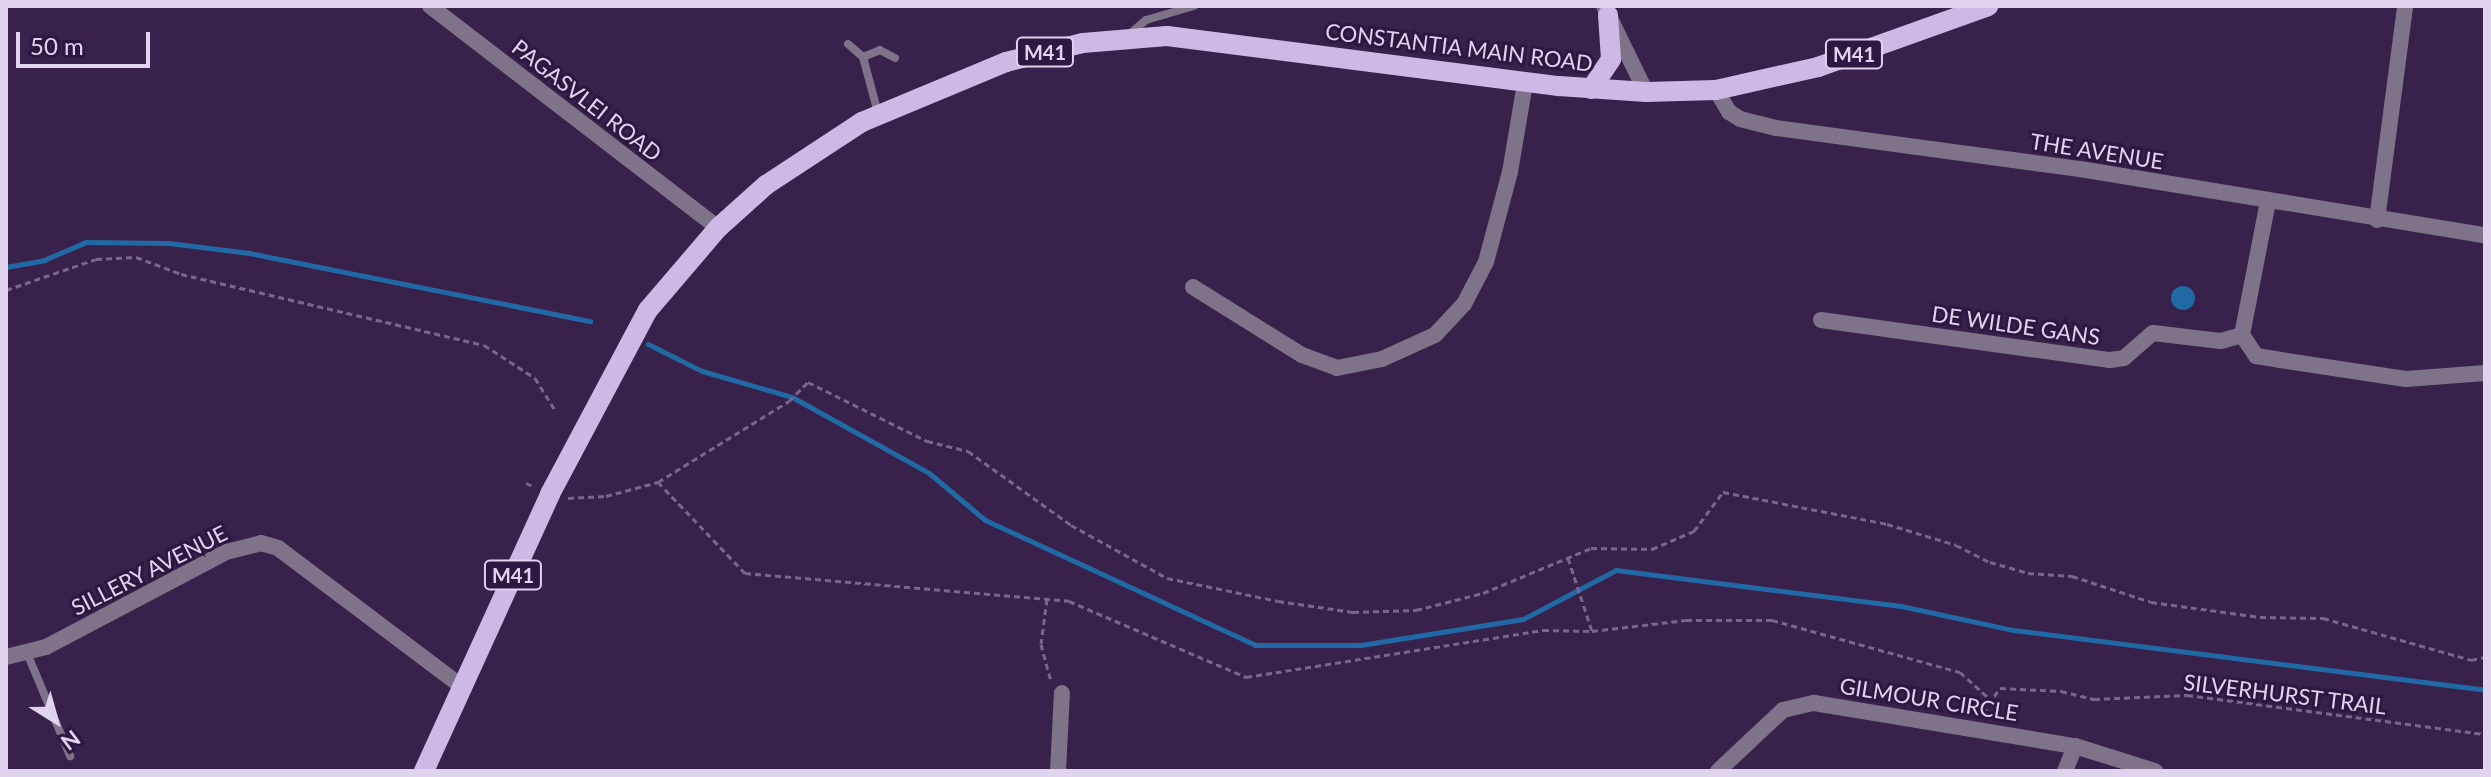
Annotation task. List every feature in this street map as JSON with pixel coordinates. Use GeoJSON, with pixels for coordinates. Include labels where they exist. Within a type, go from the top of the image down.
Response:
{"type":"FeatureCollection","features":[{"type":"Feature","properties":{"kind":"main road","name":"CONSTANTIA MAIN ROAD"},"geometry":{"type":"LineString","coordinates":[[424,771],[461,686],[627,344],[674,276],[718,228],[766,185],[879,114],[1006,62],[1083,43],[1167,36],[1257,43],[1525,83],[1646,92],[1716,90],[1818,67],[1988,6]]}},
{"type":"Feature","properties":{"kind":"main road"},"geometry":{"type":"LineString","coordinates":[[1591,89],[1611,59],[1606,10]]}},
{"type":"Feature","properties":{"kind":"street","name":"PAGASVLEI ROAD"},"geometry":{"type":"LineString","coordinates":[[430,6],[718,228]]}},
{"type":"Feature","properties":{"kind":"street"},"geometry":{"type":"LineString","coordinates":[[2377,220],[2405,6]]}},
{"type":"Feature","properties":{"kind":"street"},"geometry":{"type":"LineString","coordinates":[[1606,10],[1646,92]]}},
{"type":"Feature","properties":{"kind":"street"},"geometry":{"type":"LineString","coordinates":[[1193,287],[1302,355],[1337,368],[1382,359],[1435,335],[1464,304],[1486,262],[1510,172],[1525,83]]}},
{"type":"Feature","properties":{"kind":"street","name":"THE AVENUE"},"geometry":{"type":"LineString","coordinates":[[1716,90],[1729,112],[1740,119],[1776,128],[2080,169],[2377,220],[2485,235]]}},
{"type":"Feature","properties":{"kind":"street"},"geometry":{"type":"LineString","coordinates":[[2268,201],[2242,335],[2256,356],[2406,379],[2485,373]]}},
{"type":"Feature","properties":{"kind":"street","name":"DE WILDE GANS"},"geometry":{"type":"LineString","coordinates":[[1821,320],[2110,360],[2124,358],[2153,333],[2221,341],[2242,335]]}},
{"type":"Feature","properties":{"kind":"street","name":"SILLERY AVENUE"},"geometry":{"type":"LineString","coordinates":[[6,657],[27,653],[226,552],[261,543],[278,548],[461,686]]}},
{"type":"Feature","properties":{"kind":"street"},"geometry":{"type":"LineString","coordinates":[[1058,771],[1062,693]]}},
{"type":"Feature","properties":{"kind":"street","name":"GILMOUR CIRCLE"},"geometry":{"type":"LineString","coordinates":[[1718,771],[1764,723],[1796,704],[1978,728],[2075,746],[2155,771]]}},
{"type":"Feature","properties":{"kind":"street"},"geometry":{"type":"LineString","coordinates":[[2065,771],[2075,746]]}},
{"type":"Feature","properties":{"kind":"lane"},"geometry":{"type":"LineString","coordinates":[[1124,40],[1146,20],[1194,6]]}},
{"type":"Feature","properties":{"kind":"lane"},"geometry":{"type":"LineString","coordinates":[[848,44],[863,57],[879,114]]}},
{"type":"Feature","properties":{"kind":"lane"},"geometry":{"type":"LineString","coordinates":[[863,57],[880,50],[895,58]]}},
{"type":"Feature","properties":{"kind":"lane"},"geometry":{"type":"LineString","coordinates":[[27,653],[70,756]]}},
{"type":"Feature","properties":{"kind":"path"},"geometry":{"type":"LineString","coordinates":[[6,290],[96,259],[136,257],[181,274],[484,345],[535,378],[555,410]]}},
{"type":"Feature","properties":{"kind":"path"},"geometry":{"type":"LineString","coordinates":[[562,499],[606,496],[658,482],[789,401],[808,382],[927,441],[968,451],[1071,525],[1167,578],[1353,612],[1416,610],[1483,593],[1591,548],[1652,549],[1694,531],[1723,492],[1901,527],[1990,562],[2028,573],[2072,576],[2151,602],[2260,617],[2323,618],[2471,660],[2485,657]]}},
{"type":"Feature","properties":{"kind":"path"},"geometry":{"type":"LineString","coordinates":[[658,482],[745,573],[1069,601],[1246,677],[1543,630],[1592,631],[1686,620],[1772,620],[1960,672],[1989,698],[1978,728]]}},
{"type":"Feature","properties":{"kind":"path"},"geometry":{"type":"LineString","coordinates":[[1567,557],[1592,631]]}},
{"type":"Feature","properties":{"kind":"path"},"geometry":{"type":"LineString","coordinates":[[1047,599],[1043,659],[1052,683],[1062,693]]}},
{"type":"Feature","properties":{"kind":"path","name":"SILVERHURST TRAIL"},"geometry":{"type":"LineString","coordinates":[[1989,698],[2000,688],[2061,691],[2094,699],[2187,695],[2485,734]]}},
{"type":"Feature","properties":{"kind":"water"},"geometry":{"type":"Polygon","coordinates":[[[2183,286],[2194,293],[2195,298],[2188,309],[2183,310],[2172,303],[2171,298],[2178,287],[2183,286]]]}},
{"type":"Feature","properties":{"kind":"waterway"},"geometry":{"type":"LineString","coordinates":[[6,267],[44,260],[86,242],[169,243],[249,253],[590,321]]}},
{"type":"Feature","properties":{"kind":"waterway"},"geometry":{"type":"LineString","coordinates":[[648,344],[702,371],[792,397],[929,473],[985,520],[1255,645],[1361,645],[1523,619],[1616,570],[1901,606],[2013,630],[2485,690]]}}]}
